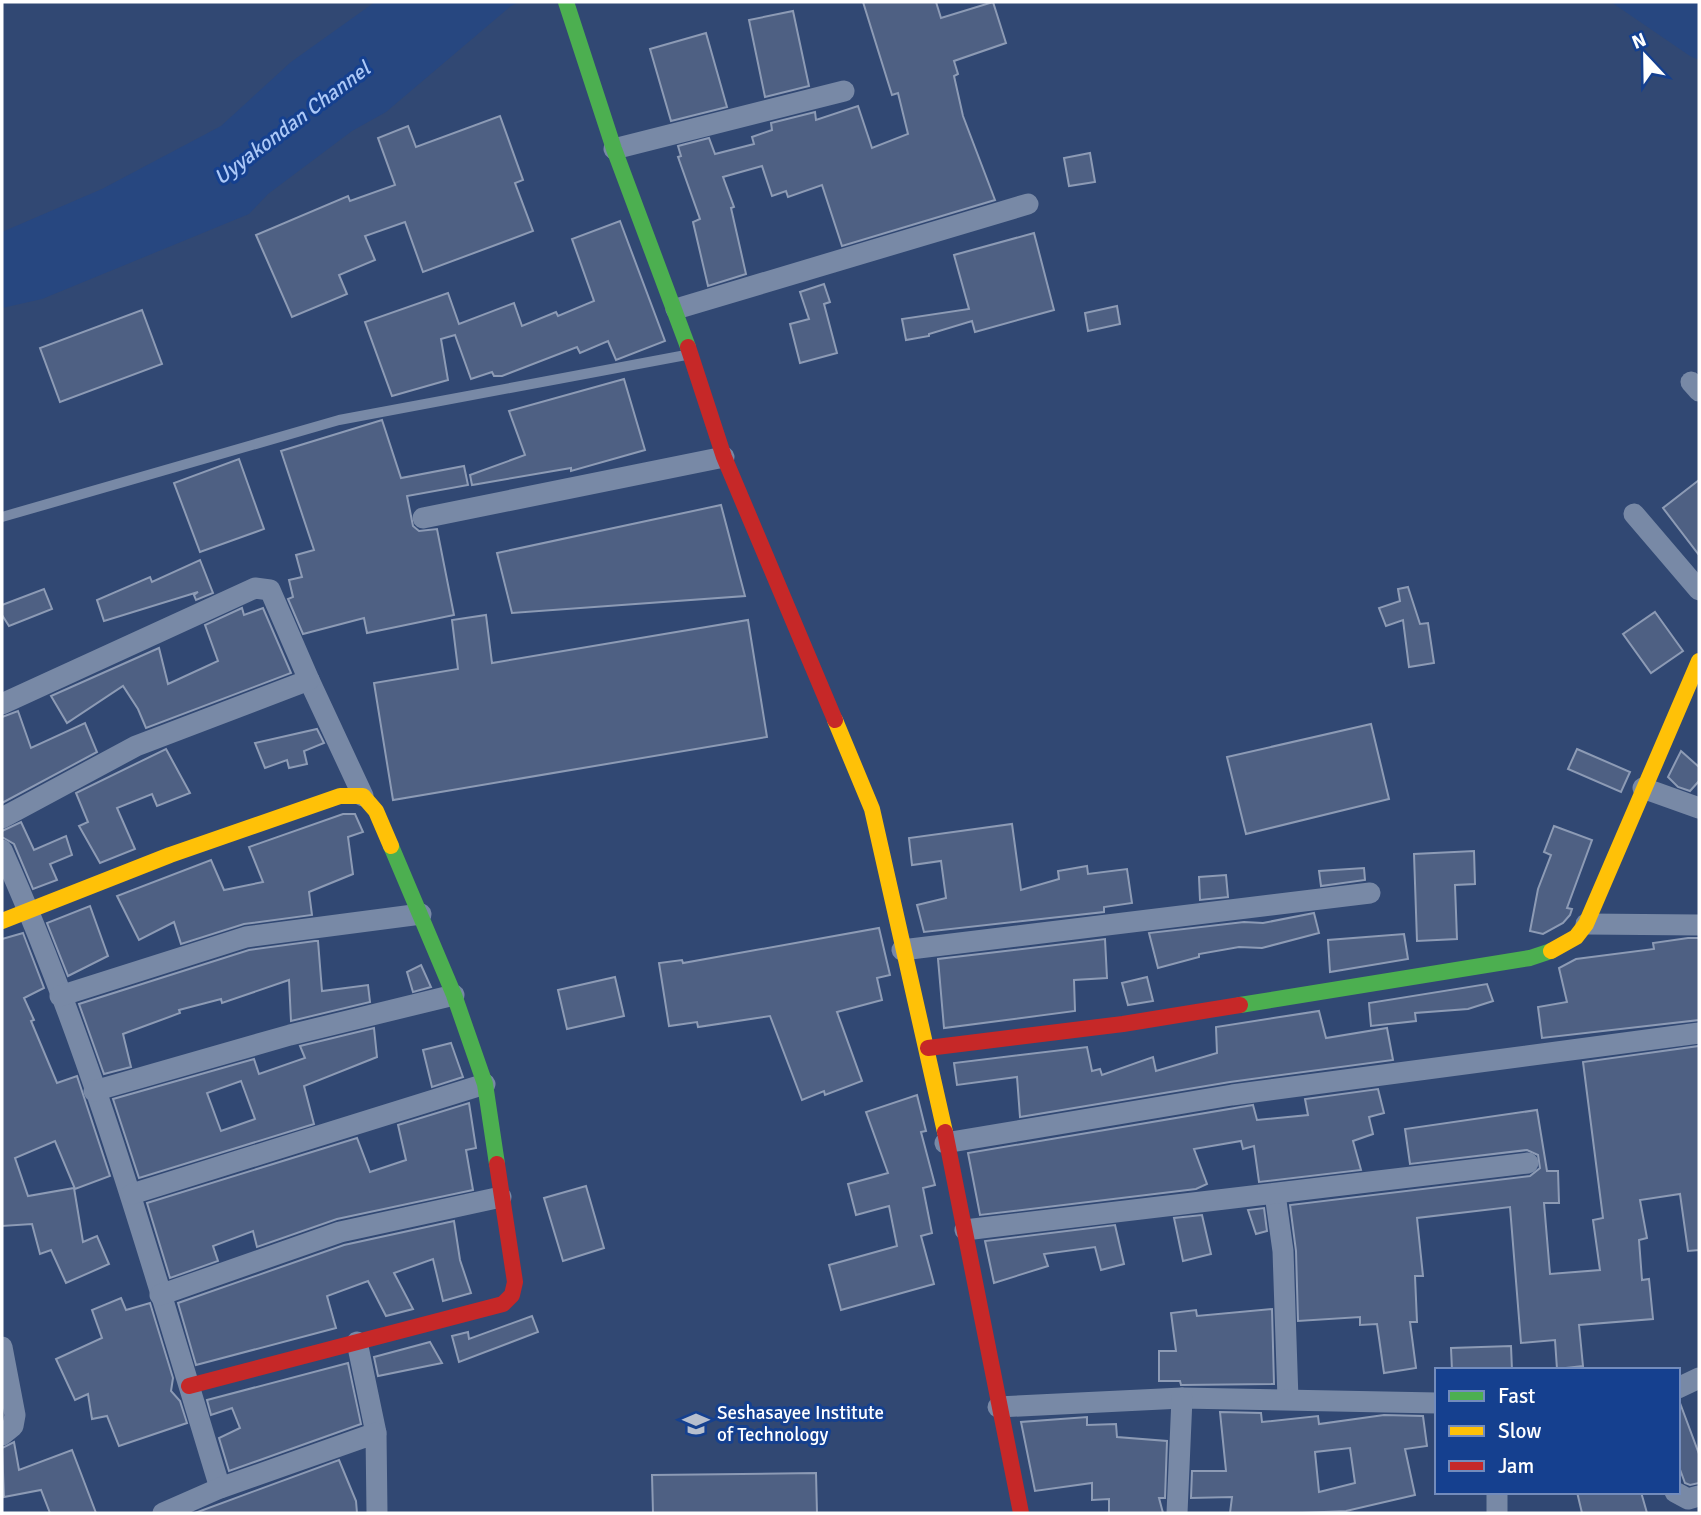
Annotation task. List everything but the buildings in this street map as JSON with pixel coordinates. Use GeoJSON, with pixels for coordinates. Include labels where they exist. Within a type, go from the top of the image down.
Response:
{"type":"FeatureCollection","features":[{"type":"Feature","properties":{"kind":"street"},"geometry":{"type":"LineString","coordinates":[[566,2],[614,149],[676,309],[724,457],[872,808],[902,950],[928,1048],[1021,1513]]}},
{"type":"Feature","properties":{"kind":"street"},"geometry":{"type":"LineString","coordinates":[[614,149],[844,91]]}},
{"type":"Feature","properties":{"kind":"street"},"geometry":{"type":"LineString","coordinates":[[676,309],[1028,204]]}},
{"type":"Feature","properties":{"kind":"street"},"geometry":{"type":"LineString","coordinates":[[423,518],[724,457]]}},
{"type":"Feature","properties":{"kind":"street"},"geometry":{"type":"LineString","coordinates":[[1634,514],[1699,590]]}},
{"type":"Feature","properties":{"kind":"street"},"geometry":{"type":"LineString","coordinates":[[2,704],[255,588],[270,590],[363,796],[376,811],[421,914],[454,995],[485,1084],[515,1282],[512,1295],[503,1304],[188,1386]]}},
{"type":"Feature","properties":{"kind":"street"},"geometry":{"type":"LineString","coordinates":[[928,1048],[1123,1024],[1530,958],[1557,949],[1576,937],[1586,924],[1699,661]]}},
{"type":"Feature","properties":{"kind":"street"},"geometry":{"type":"LineString","coordinates":[[2,818],[136,746],[309,680]]}},
{"type":"Feature","properties":{"kind":"street"},"geometry":{"type":"LineString","coordinates":[[1643,788],[1699,808]]}},
{"type":"Feature","properties":{"kind":"street"},"geometry":{"type":"LineString","coordinates":[[2,921],[170,855],[340,796],[363,796]]}},
{"type":"Feature","properties":{"kind":"street"},"geometry":{"type":"LineString","coordinates":[[2,850],[29,910],[132,1194],[160,1296],[220,1488]]}},
{"type":"Feature","properties":{"kind":"street"},"geometry":{"type":"LineString","coordinates":[[902,950],[1370,893]]}},
{"type":"Feature","properties":{"kind":"street"},"geometry":{"type":"LineString","coordinates":[[60,996],[246,937],[421,914]]}},
{"type":"Feature","properties":{"kind":"street"},"geometry":{"type":"LineString","coordinates":[[1586,924],[1699,925]]}},
{"type":"Feature","properties":{"kind":"street"},"geometry":{"type":"LineString","coordinates":[[93,1091],[290,1035],[454,995]]}},
{"type":"Feature","properties":{"kind":"street"},"geometry":{"type":"LineString","coordinates":[[945,1143],[1232,1095],[1699,1033]]}},
{"type":"Feature","properties":{"kind":"street"},"geometry":{"type":"LineString","coordinates":[[132,1194],[485,1084]]}},
{"type":"Feature","properties":{"kind":"street"},"geometry":{"type":"LineString","coordinates":[[965,1230],[1528,1163]]}},
{"type":"Feature","properties":{"kind":"street"},"geometry":{"type":"LineString","coordinates":[[1275,1194],[1283,1251],[1288,1399]]}},
{"type":"Feature","properties":{"kind":"street"},"geometry":{"type":"LineString","coordinates":[[160,1296],[340,1232],[501,1197]]}},
{"type":"Feature","properties":{"kind":"street"},"geometry":{"type":"LineString","coordinates":[[357,1342],[376,1433],[377,1513]]}},
{"type":"Feature","properties":{"kind":"street"},"geometry":{"type":"LineString","coordinates":[[2,1347],[15,1415],[13,1426],[2,1435]]}},
{"type":"Feature","properties":{"kind":"street"},"geometry":{"type":"LineString","coordinates":[[1680,1387],[1699,1378]]}},
{"type":"Feature","properties":{"kind":"street"},"geometry":{"type":"LineString","coordinates":[[998,1407],[1182,1398],[1435,1402]]}},
{"type":"Feature","properties":{"kind":"street"},"geometry":{"type":"LineString","coordinates":[[1177,1513],[1182,1398]]}},
{"type":"Feature","properties":{"kind":"street"},"geometry":{"type":"LineString","coordinates":[[163,1513],[220,1488],[376,1433]]}},
{"type":"Feature","properties":{"kind":"street"},"geometry":{"type":"LineString","coordinates":[[1497,1494],[1497,1513]]}},
{"type":"Feature","properties":{"kind":"street"},"geometry":{"type":"LineString","coordinates":[[1679,1494],[1688,1499],[1699,1496]]}},
{"type":"Feature","properties":{"kind":"lane"},"geometry":{"type":"LineString","coordinates":[[2,517],[339,420],[690,354]]}},
{"type":"Feature","properties":{"kind":"water","name":"Uyyakondan Channel"},"geometry":{"type":"Polygon","coordinates":[[[375,2],[520,2],[511,6],[386,112],[352,131],[268,194],[249,214],[42,299],[2,308],[2,232],[102,189],[221,126],[291,62],[375,2]]]}},
{"type":"Feature","properties":{"kind":"water"},"geometry":{"type":"Polygon","coordinates":[[[1611,2],[1699,2],[1699,60],[1690,56],[1611,2]]]}},
{"type":"Feature","properties":{"kind":"traffic: fast"},"geometry":{"type":"LineString","coordinates":[[566,2],[614,149],[688,347]]}},
{"type":"Feature","properties":{"kind":"traffic: fast"},"geometry":{"type":"LineString","coordinates":[[391,846],[454,995],[485,1084],[497,1164]]}},
{"type":"Feature","properties":{"kind":"traffic: fast"},"geometry":{"type":"LineString","coordinates":[[1240,1005],[1530,958],[1551,951]]}},
{"type":"Feature","properties":{"kind":"traffic: slow"},"geometry":{"type":"LineString","coordinates":[[1551,951],[1576,937],[1586,924],[1699,661]]}},
{"type":"Feature","properties":{"kind":"traffic: slow"},"geometry":{"type":"LineString","coordinates":[[835,720],[872,809],[945,1132]]}},
{"type":"Feature","properties":{"kind":"traffic: slow"},"geometry":{"type":"LineString","coordinates":[[2,921],[170,855],[340,796],[363,796],[376,811],[391,846]]}},
{"type":"Feature","properties":{"kind":"traffic: jam"},"geometry":{"type":"LineString","coordinates":[[688,347],[724,457],[835,720]]}},
{"type":"Feature","properties":{"kind":"traffic: jam"},"geometry":{"type":"LineString","coordinates":[[928,1048],[1123,1024],[1240,1005]]}},
{"type":"Feature","properties":{"kind":"traffic: jam"},"geometry":{"type":"LineString","coordinates":[[945,1132],[1021,1513]]}},
{"type":"Feature","properties":{"kind":"traffic: jam"},"geometry":{"type":"LineString","coordinates":[[189,1386],[503,1304],[512,1295],[515,1282],[497,1164]]}},
{"type":"Feature","properties":{"kind":"place","name":"Seshasayee Institute of Technology"},"geometry":{"type":"Point","coordinates":[696,1424]}}]}
